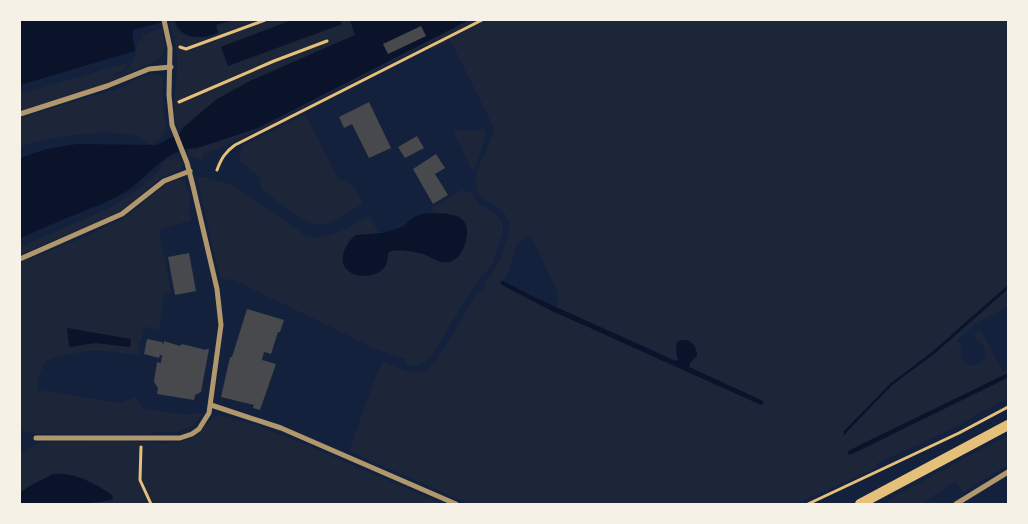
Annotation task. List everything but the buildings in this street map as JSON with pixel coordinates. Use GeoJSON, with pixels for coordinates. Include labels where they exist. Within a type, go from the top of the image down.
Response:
{"type":"FeatureCollection","features":[{"type":"Feature","properties":{"kind":"main road"},"geometry":{"type":"LineString","coordinates":[[860,504],[1008,425]]}},
{"type":"Feature","properties":{"kind":"street"},"geometry":{"type":"LineString","coordinates":[[36,438],[180,438],[192,434],[199,429],[209,413],[220,338],[220,308],[190,171],[174,132],[169,104],[170,48],[164,20]]}},
{"type":"Feature","properties":{"kind":"street"},"geometry":{"type":"LineString","coordinates":[[20,114],[107,86],[149,69],[171,67]]}},
{"type":"Feature","properties":{"kind":"street"},"geometry":{"type":"LineString","coordinates":[[20,259],[122,214],[164,181],[190,171]]}},
{"type":"Feature","properties":{"kind":"street"},"geometry":{"type":"LineString","coordinates":[[211,405],[281,428],[456,504]]}},
{"type":"Feature","properties":{"kind":"street"},"geometry":{"type":"LineString","coordinates":[[956,504],[1008,472]]}},
{"type":"Feature","properties":{"kind":"path"},"geometry":{"type":"LineString","coordinates":[[170,48],[178,46],[186,50],[265,20]]}},
{"type":"Feature","properties":{"kind":"path"},"geometry":{"type":"LineString","coordinates":[[217,170],[223,156],[235,145],[482,20]]}},
{"type":"Feature","properties":{"kind":"path"},"geometry":{"type":"LineString","coordinates":[[169,104],[179,102],[274,61],[327,41]]}},
{"type":"Feature","properties":{"kind":"path"},"geometry":{"type":"LineString","coordinates":[[808,504],[959,433],[1008,407]]}},
{"type":"Feature","properties":{"kind":"path"},"geometry":{"type":"LineString","coordinates":[[142,438],[140,480],[151,504]]}},
{"type":"Feature","properties":{"kind":"shaded area"},"geometry":{"type":"Polygon","coordinates":[[[20,20],[171,20],[133,30],[135,51],[20,85],[20,20]]]}},
{"type":"Feature","properties":{"kind":"shaded area"},"geometry":{"type":"Polygon","coordinates":[[[175,20],[233,20],[216,25],[218,33],[192,37],[182,32],[175,20]]]}},
{"type":"Feature","properties":{"kind":"shaded area"},"geometry":{"type":"Polygon","coordinates":[[[233,20],[292,20],[221,47],[228,66],[341,24],[340,20],[350,20],[355,35],[252,80],[217,99],[185,126],[183,125],[179,131],[174,116],[177,65],[170,23],[174,22],[176,30],[181,33],[191,37],[207,38],[218,35],[216,25],[233,20]]]}},
{"type":"Feature","properties":{"kind":"shaded area"},"geometry":{"type":"Polygon","coordinates":[[[292,20],[340,20],[342,24],[228,66],[221,47],[292,20]]]}},
{"type":"Feature","properties":{"kind":"shaded area"},"geometry":{"type":"Polygon","coordinates":[[[350,20],[469,20],[258,128],[197,148],[177,152],[159,163],[121,195],[20,238],[20,158],[46,149],[77,144],[157,145],[180,133],[185,126],[217,99],[252,80],[355,35],[350,20]]]}},
{"type":"Feature","properties":{"kind":"shaded area"},"geometry":{"type":"Polygon","coordinates":[[[469,20],[1008,20],[1008,285],[932,352],[891,383],[844,431],[844,435],[892,385],[934,354],[1008,289],[1008,306],[976,324],[957,340],[962,346],[961,354],[963,360],[967,364],[977,364],[985,357],[984,348],[975,337],[980,328],[1003,372],[1008,370],[1008,373],[860,445],[848,454],[850,455],[1008,377],[1008,398],[947,431],[876,464],[877,468],[795,504],[469,504],[349,451],[383,361],[414,373],[424,371],[430,366],[452,336],[476,294],[485,290],[484,284],[494,270],[504,250],[509,221],[502,211],[478,193],[476,182],[479,166],[494,128],[450,40],[432,49],[428,44],[221,148],[203,154],[202,160],[191,156],[187,152],[189,149],[196,150],[197,148],[258,128],[469,20]],[[531,235],[523,238],[515,248],[510,268],[503,281],[501,281],[550,310],[763,404],[763,401],[689,367],[693,360],[676,350],[678,361],[556,307],[558,296],[531,235]]]}},
{"type":"Feature","properties":{"kind":"shaded area"},"geometry":{"type":"Polygon","coordinates":[[[162,28],[164,50],[158,60],[104,84],[20,111],[20,94],[130,62],[123,70],[112,76],[122,73],[130,65],[136,54],[137,42],[143,39],[142,35],[162,28]]]}},
{"type":"Feature","properties":{"kind":"shaded area"},"geometry":{"type":"Polygon","coordinates":[[[150,74],[163,78],[163,108],[167,130],[163,132],[165,136],[155,141],[155,143],[148,143],[138,136],[95,133],[78,134],[20,147],[20,118],[126,86],[133,80],[150,74]]]}},
{"type":"Feature","properties":{"kind":"shaded area"},"geometry":{"type":"Polygon","coordinates":[[[305,114],[338,178],[355,187],[363,204],[325,224],[310,222],[301,218],[262,190],[259,177],[240,161],[241,152],[245,144],[305,114]]]}},
{"type":"Feature","properties":{"kind":"shaded area"},"geometry":{"type":"Polygon","coordinates":[[[482,129],[486,132],[486,136],[475,168],[472,171],[454,133],[456,131],[482,129]]]}},
{"type":"Feature","properties":{"kind":"shaded area"},"geometry":{"type":"Polygon","coordinates":[[[179,156],[182,165],[180,169],[160,178],[119,212],[20,255],[20,247],[114,206],[157,173],[165,161],[179,156]]]}},
{"type":"Feature","properties":{"kind":"shaded area"},"geometry":{"type":"Polygon","coordinates":[[[205,177],[233,185],[306,236],[323,237],[331,235],[369,216],[379,233],[352,238],[345,248],[354,274],[368,275],[378,272],[384,264],[389,251],[412,252],[446,261],[459,256],[464,220],[458,216],[435,214],[431,208],[462,190],[471,192],[479,204],[500,218],[503,224],[503,233],[492,265],[469,294],[432,356],[426,361],[413,366],[406,364],[406,359],[376,349],[234,280],[220,279],[197,178],[205,177]]]}},
{"type":"Feature","properties":{"kind":"shaded area"},"geometry":{"type":"Polygon","coordinates":[[[176,179],[182,180],[185,183],[191,202],[188,209],[191,220],[159,230],[171,293],[164,295],[159,330],[148,327],[144,328],[141,342],[139,342],[138,355],[109,351],[90,351],[71,353],[50,359],[41,371],[37,390],[120,403],[136,397],[143,409],[191,415],[192,412],[203,414],[191,427],[178,432],[127,434],[35,433],[20,430],[20,263],[86,236],[123,218],[176,179]],[[67,328],[72,347],[95,343],[130,347],[67,328]]]}},
{"type":"Feature","properties":{"kind":"shaded area"},"geometry":{"type":"Polygon","coordinates":[[[422,214],[452,215],[463,221],[467,227],[467,235],[460,255],[452,261],[441,262],[423,254],[396,250],[389,252],[385,267],[377,273],[367,276],[351,273],[344,266],[344,251],[356,235],[383,233],[402,227],[414,217],[422,214]]]}},
{"type":"Feature","properties":{"kind":"shaded area"},"geometry":{"type":"Polygon","coordinates":[[[501,281],[675,361],[678,360],[677,342],[685,340],[691,342],[697,352],[697,356],[690,363],[689,367],[763,401],[763,404],[761,405],[550,310],[502,285],[501,281]]]}},
{"type":"Feature","properties":{"kind":"shaded area"},"geometry":{"type":"Polygon","coordinates":[[[1008,285],[1008,289],[934,354],[892,385],[843,436],[844,431],[891,383],[932,352],[1008,285]]]}},
{"type":"Feature","properties":{"kind":"shaded area"},"geometry":{"type":"Polygon","coordinates":[[[67,328],[131,339],[130,347],[95,343],[69,347],[67,328]]]}},
{"type":"Feature","properties":{"kind":"shaded area"},"geometry":{"type":"Polygon","coordinates":[[[1008,373],[1008,377],[1005,379],[850,455],[848,454],[848,451],[1008,373]]]}},
{"type":"Feature","properties":{"kind":"shaded area"},"geometry":{"type":"Polygon","coordinates":[[[220,415],[255,425],[295,440],[442,504],[20,504],[20,454],[38,444],[97,441],[179,442],[192,438],[212,419],[220,415]]]}},
{"type":"Feature","properties":{"kind":"shaded area"},"geometry":{"type":"Polygon","coordinates":[[[1008,435],[1008,465],[963,492],[955,481],[921,504],[885,504],[895,496],[1008,435]]]}},
{"type":"Feature","properties":{"kind":"shaded area"},"geometry":{"type":"Polygon","coordinates":[[[53,474],[69,475],[84,479],[99,486],[112,495],[113,499],[85,504],[20,504],[20,493],[53,474]]]}}]}
